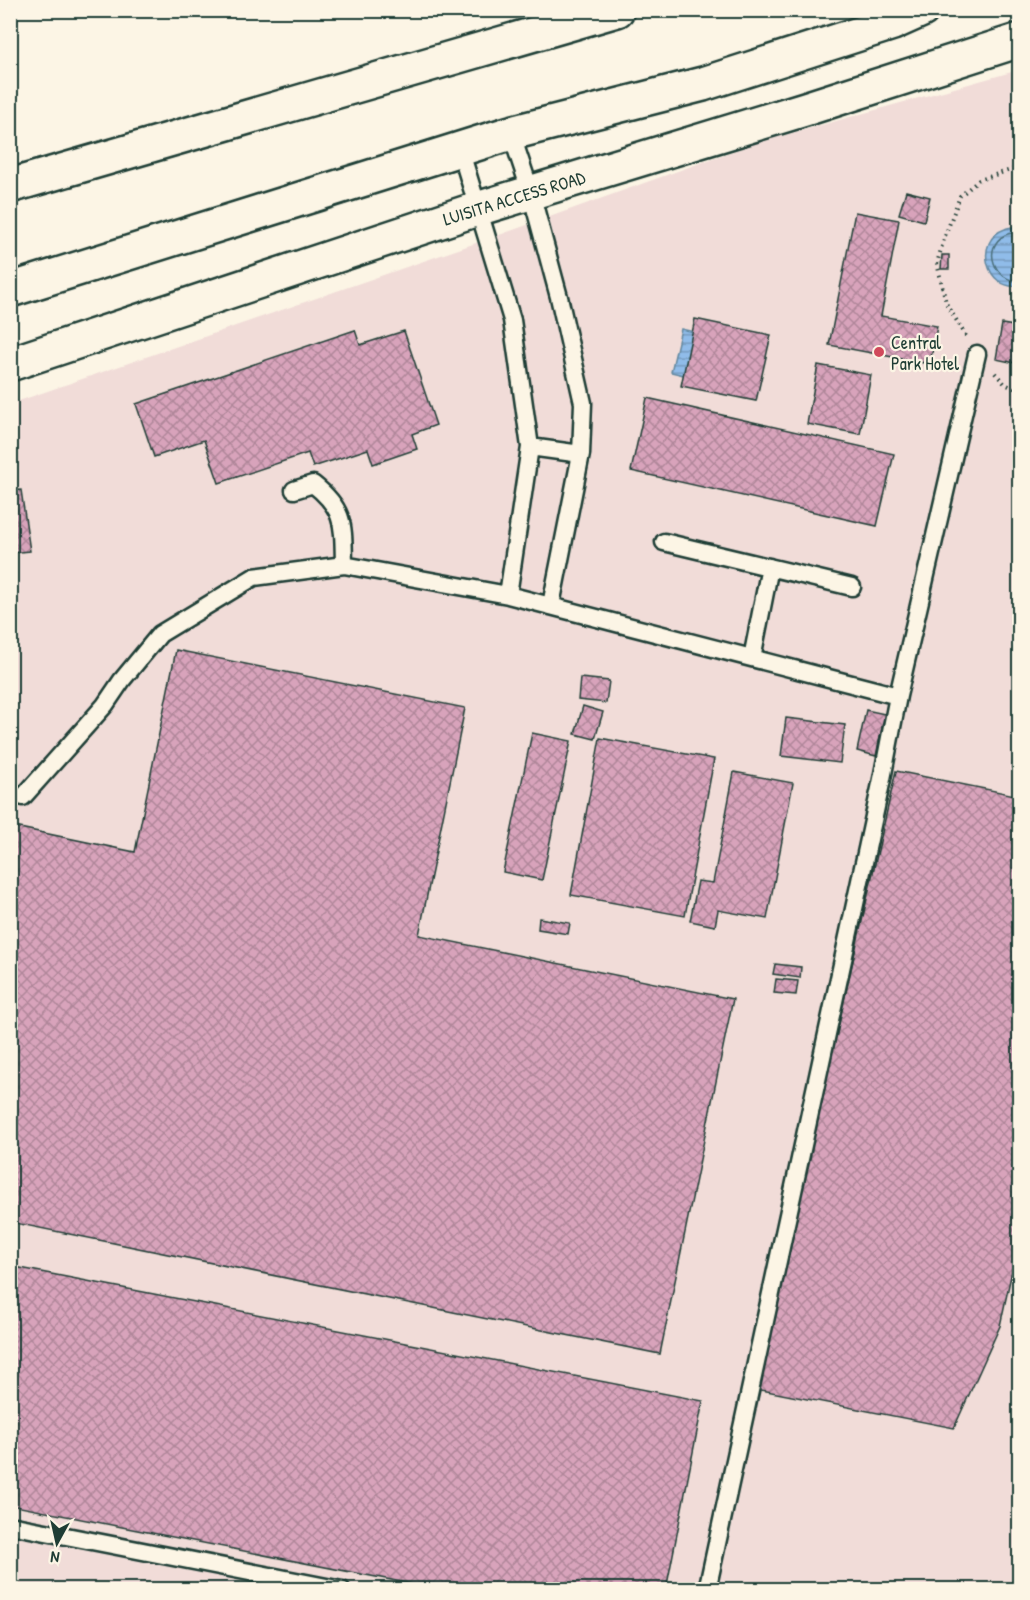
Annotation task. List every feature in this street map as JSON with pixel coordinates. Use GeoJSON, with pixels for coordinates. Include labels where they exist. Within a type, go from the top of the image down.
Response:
{"type":"FeatureCollection","features":[{"type":"Feature","properties":{"kind":"main road"},"geometry":{"type":"LineString","coordinates":[[10,186],[617,10]]}},
{"type":"Feature","properties":{"kind":"main road"},"geometry":{"type":"LineString","coordinates":[[10,290],[511,133],[703,84],[893,22],[922,10]]}},
{"type":"Feature","properties":{"kind":"main road","name":"LUISITA ACCESS ROAD"},"geometry":{"type":"LineString","coordinates":[[10,364],[477,209],[805,109],[1020,40]]}},
{"type":"Feature","properties":{"kind":"lane"},"geometry":{"type":"LineString","coordinates":[[511,133],[531,193],[559,297],[583,403],[581,454],[551,605]]}},
{"type":"Feature","properties":{"kind":"lane"},"geometry":{"type":"LineString","coordinates":[[460,149],[512,320],[530,447],[508,595]]}},
{"type":"Feature","properties":{"kind":"lane"},"geometry":{"type":"LineString","coordinates":[[707,1590],[898,696],[977,354]]}},
{"type":"Feature","properties":{"kind":"lane"},"geometry":{"type":"LineString","coordinates":[[530,447],[581,454]]}},
{"type":"Feature","properties":{"kind":"lane"},"geometry":{"type":"LineString","coordinates":[[294,490],[313,484],[335,505],[342,522],[344,565]]}},
{"type":"Feature","properties":{"kind":"lane"},"geometry":{"type":"LineString","coordinates":[[664,542],[852,587]]}},
{"type":"Feature","properties":{"kind":"lane"},"geometry":{"type":"LineString","coordinates":[[23,797],[105,705],[122,680],[160,634],[254,577],[344,565],[551,605],[898,696]]}},
{"type":"Feature","properties":{"kind":"lane"},"geometry":{"type":"LineString","coordinates":[[752,658],[770,567]]}},
{"type":"Feature","properties":{"kind":"lane"},"geometry":{"type":"LineString","coordinates":[[10,1525],[342,1590]]}},
{"type":"Feature","properties":{"kind":"path"},"geometry":{"type":"LineString","coordinates":[[946,303],[937,263],[960,196],[979,180],[1020,167]]}},
{"type":"Feature","properties":{"kind":"shaded area"},"geometry":{"type":"Polygon","coordinates":[[[1019,70],[1019,1589],[11,1589],[10,404],[502,234],[753,144],[1019,70]]]}},
{"type":"Feature","properties":{"kind":"water"},"geometry":{"type":"Polygon","coordinates":[[[1019,226],[1019,286],[1008,285],[998,281],[992,273],[987,253],[989,243],[995,235],[1007,228],[1019,226]]]}},
{"type":"Feature","properties":{"kind":"water"},"geometry":{"type":"Polygon","coordinates":[[[681,329],[748,344],[737,388],[671,372],[681,329]]]}},
{"type":"Feature","properties":{"kind":"building"},"geometry":{"type":"Polygon","coordinates":[[[906,191],[930,197],[924,221],[899,214],[906,191]]]}},
{"type":"Feature","properties":{"kind":"building"},"geometry":{"type":"Polygon","coordinates":[[[855,212],[899,220],[881,316],[937,326],[930,364],[829,345],[855,212]]]}},
{"type":"Feature","properties":{"kind":"building"},"geometry":{"type":"Polygon","coordinates":[[[942,255],[949,255],[949,269],[941,269],[942,255]]]}},
{"type":"Feature","properties":{"kind":"building"},"geometry":{"type":"Polygon","coordinates":[[[695,319],[771,335],[756,401],[681,386],[695,319]]]}},
{"type":"Feature","properties":{"kind":"building"},"geometry":{"type":"Polygon","coordinates":[[[1002,324],[1020,327],[1020,364],[996,359],[1002,324]]]}},
{"type":"Feature","properties":{"kind":"building"},"geometry":{"type":"Polygon","coordinates":[[[355,330],[360,345],[404,331],[436,425],[412,434],[417,449],[373,464],[368,449],[313,467],[308,453],[219,483],[204,440],[154,457],[136,404],[355,330]]]}},
{"type":"Feature","properties":{"kind":"building"},"geometry":{"type":"Polygon","coordinates":[[[818,365],[871,375],[860,434],[807,424],[818,365]]]}},
{"type":"Feature","properties":{"kind":"building"},"geometry":{"type":"Polygon","coordinates":[[[647,398],[894,454],[877,526],[631,471],[647,398]]]}},
{"type":"Feature","properties":{"kind":"building"},"geometry":{"type":"Polygon","coordinates":[[[21,490],[30,551],[10,553],[10,491],[21,490]]]}},
{"type":"Feature","properties":{"kind":"building"},"geometry":{"type":"Polygon","coordinates":[[[176,650],[465,708],[419,935],[733,999],[660,1354],[10,1222],[10,826],[135,852],[176,650]]]}},
{"type":"Feature","properties":{"kind":"building"},"geometry":{"type":"Polygon","coordinates":[[[580,678],[609,681],[606,703],[578,700],[580,678]]]}},
{"type":"Feature","properties":{"kind":"building"},"geometry":{"type":"Polygon","coordinates":[[[583,706],[603,712],[595,739],[575,734],[583,706]]]}},
{"type":"Feature","properties":{"kind":"building"},"geometry":{"type":"Polygon","coordinates":[[[866,710],[885,714],[876,756],[857,751],[866,710]]]}},
{"type":"Feature","properties":{"kind":"building"},"geometry":{"type":"Polygon","coordinates":[[[786,718],[845,725],[840,763],[781,756],[786,718]]]}},
{"type":"Feature","properties":{"kind":"building"},"geometry":{"type":"Polygon","coordinates":[[[1020,729],[1020,770],[1012,768],[1020,729]]]}},
{"type":"Feature","properties":{"kind":"building"},"geometry":{"type":"Polygon","coordinates":[[[532,733],[571,741],[542,880],[503,872],[532,733]]]}},
{"type":"Feature","properties":{"kind":"building"},"geometry":{"type":"Polygon","coordinates":[[[600,738],[714,759],[685,916],[571,895],[600,738]]]}},
{"type":"Feature","properties":{"kind":"building"},"geometry":{"type":"Polygon","coordinates":[[[896,771],[1020,796],[1020,1234],[1000,1326],[954,1428],[756,1389],[896,771]]]}},
{"type":"Feature","properties":{"kind":"building"},"geometry":{"type":"Polygon","coordinates":[[[734,772],[793,783],[767,919],[718,910],[715,926],[690,921],[698,881],[713,883],[734,772]]]}},
{"type":"Feature","properties":{"kind":"building"},"geometry":{"type":"Polygon","coordinates":[[[539,918],[570,923],[568,934],[538,929],[539,918]]]}},
{"type":"Feature","properties":{"kind":"building"},"geometry":{"type":"Polygon","coordinates":[[[775,964],[801,967],[800,978],[773,974],[775,964]]]}},
{"type":"Feature","properties":{"kind":"building"},"geometry":{"type":"Polygon","coordinates":[[[776,979],[798,981],[796,995],[774,993],[776,979]]]}},
{"type":"Feature","properties":{"kind":"building"},"geometry":{"type":"Polygon","coordinates":[[[10,1266],[703,1401],[666,1590],[442,1590],[10,1505],[10,1266]]]}},
{"type":"Feature","properties":{"kind":"place","name":"Central Park Hotel"},"geometry":{"type":"Point","coordinates":[879,352]}}]}
